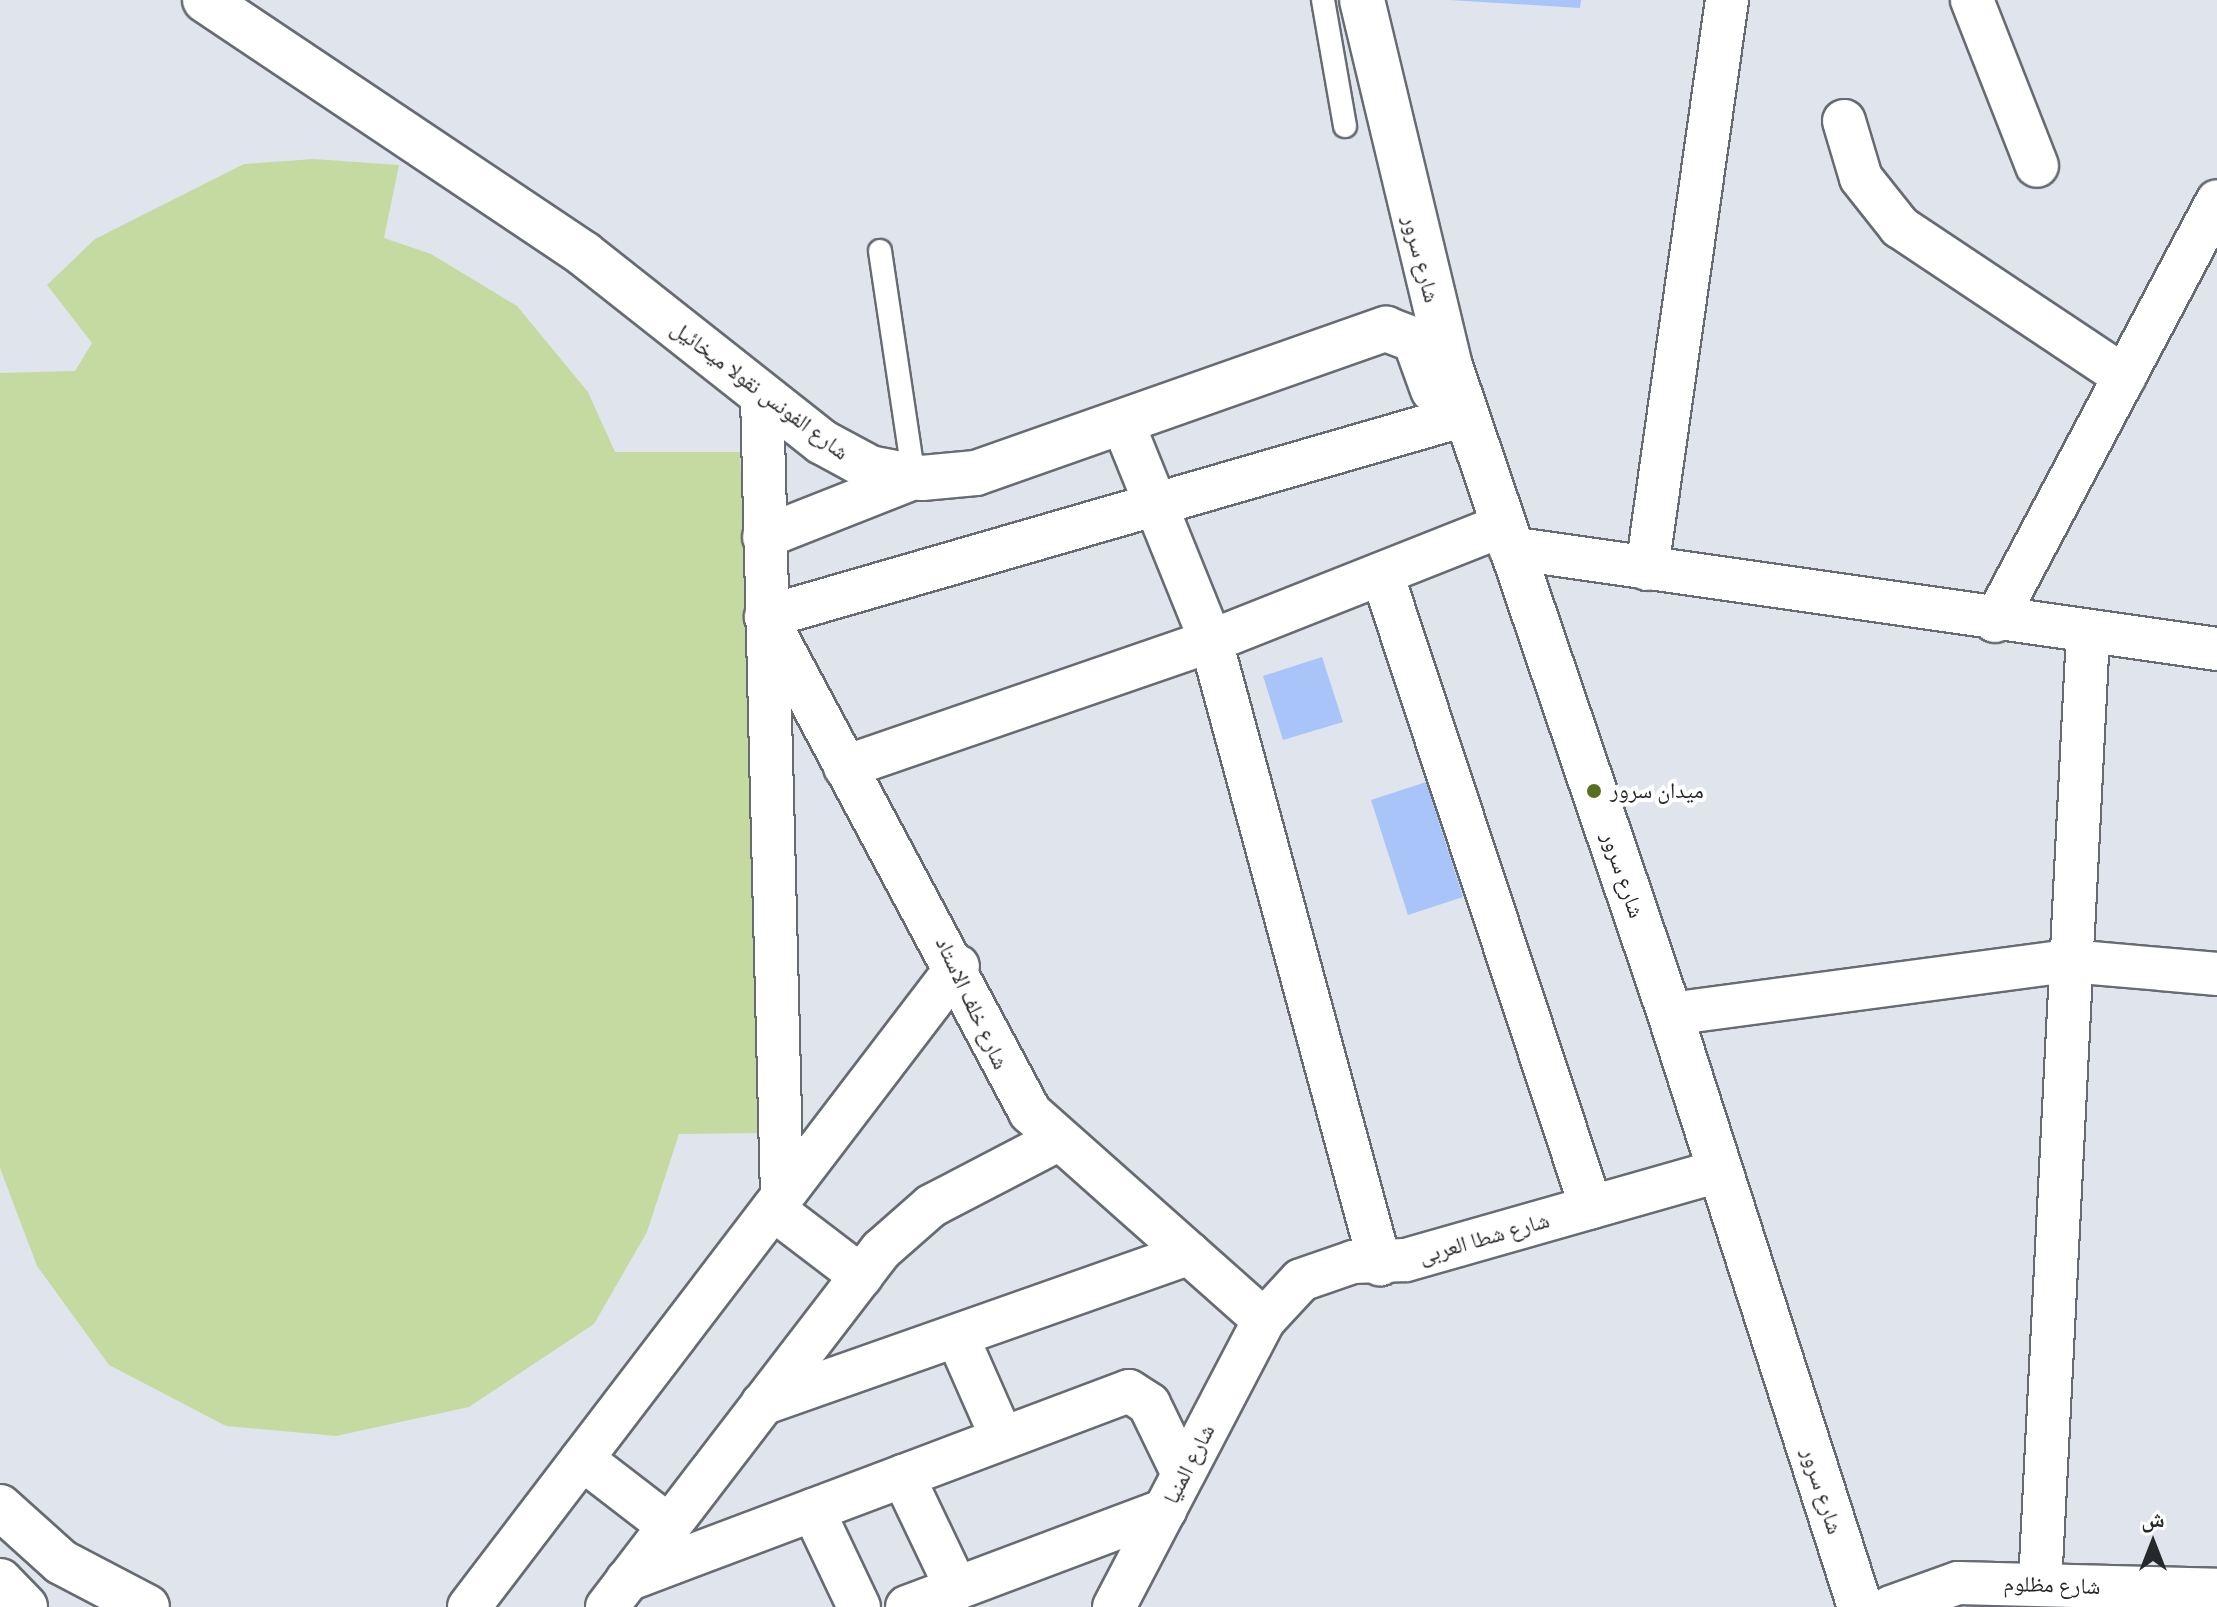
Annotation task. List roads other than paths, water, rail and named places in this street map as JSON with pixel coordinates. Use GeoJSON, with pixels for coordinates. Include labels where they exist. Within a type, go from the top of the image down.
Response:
{"type":"FeatureCollection","features":[{"type":"Feature","properties":{"kind":"street","name":"شارع الفونس نقولا ميخائيل"},"geometry":{"type":"LineString","coordinates":[[205,0],[584,254],[845,457],[914,478],[976,473],[1386,329],[1415,340],[1439,371],[1444,421],[1487,481]]}},
{"type":"Feature","properties":{"kind":"street","name":"شارع سرور"},"geometry":{"type":"LineString","coordinates":[[1362,0],[1439,371],[1487,481],[1670,1014],[1860,1607]]}},
{"type":"Feature","properties":{"kind":"street"},"geometry":{"type":"LineString","coordinates":[[1647,569],[1727,0]]}},
{"type":"Feature","properties":{"kind":"street"},"geometry":{"type":"LineString","coordinates":[[1972,0],[2037,166]]}},
{"type":"Feature","properties":{"kind":"street"},"geometry":{"type":"LineString","coordinates":[[1844,121],[1861,178],[1900,227],[2125,377]]}},
{"type":"Feature","properties":{"kind":"street"},"geometry":{"type":"LineString","coordinates":[[1995,621],[2217,201]]}},
{"type":"Feature","properties":{"kind":"street"},"geometry":{"type":"LineString","coordinates":[[762,395],[778,1202],[861,1276]]}},
{"type":"Feature","properties":{"kind":"street"},"geometry":{"type":"LineString","coordinates":[[1122,421],[1161,507],[1211,641],[1380,1264]]}},
{"type":"Feature","properties":{"kind":"street"},"geometry":{"type":"LineString","coordinates":[[766,617],[1161,507],[1444,421]]}},
{"type":"Feature","properties":{"kind":"street"},"geometry":{"type":"LineString","coordinates":[[764,537],[914,478]]}},
{"type":"Feature","properties":{"kind":"street"},"geometry":{"type":"LineString","coordinates":[[845,767],[1211,641],[1382,574],[1506,537],[1647,569],[1995,621],[2217,649]]}},
{"type":"Feature","properties":{"kind":"street"},"geometry":{"type":"LineString","coordinates":[[1382,574],[1591,1207]]}},
{"type":"Feature","properties":{"kind":"street","name":"شارع خلف الاستاد"},"geometry":{"type":"LineString","coordinates":[[766,617],[845,767],[958,966],[1002,1071],[1058,1140],[1264,1320]]}},
{"type":"Feature","properties":{"kind":"street"},"geometry":{"type":"LineString","coordinates":[[2040,1585],[2069,961],[2088,634]]}},
{"type":"Feature","properties":{"kind":"street"},"geometry":{"type":"LineString","coordinates":[[1670,1014],[2069,961],[2217,974]]}},
{"type":"Feature","properties":{"kind":"street"},"geometry":{"type":"LineString","coordinates":[[469,1607],[958,966]]}},
{"type":"Feature","properties":{"kind":"street"},"geometry":{"type":"LineString","coordinates":[[617,1594],[861,1276],[931,1206],[1058,1140]]}},
{"type":"Feature","properties":{"kind":"street","name":"شارع شطا العربى"},"geometry":{"type":"LineString","coordinates":[[1264,1320],[1279,1297],[1325,1268],[1380,1264],[1719,1171]]}},
{"type":"Feature","properties":{"kind":"street"},"geometry":{"type":"LineString","coordinates":[[762,1404],[1189,1254]]}},
{"type":"Feature","properties":{"kind":"street","name":"شارع المنيا"},"geometry":{"type":"LineString","coordinates":[[1114,1607],[1264,1320]]}},
{"type":"Feature","properties":{"kind":"street"},"geometry":{"type":"LineString","coordinates":[[957,1336],[1002,1438]]}},
{"type":"Feature","properties":{"kind":"street"},"geometry":{"type":"LineString","coordinates":[[617,1594],[813,1510],[1129,1391],[1149,1404],[1183,1474]]}},
{"type":"Feature","properties":{"kind":"street"},"geometry":{"type":"LineString","coordinates":[[582,1459],[669,1526]]}},
{"type":"Feature","properties":{"kind":"street"},"geometry":{"type":"LineString","coordinates":[[903,1476],[957,1589]]}},
{"type":"Feature","properties":{"kind":"street"},"geometry":{"type":"LineString","coordinates":[[0,1507],[61,1562],[147,1607]]}},
{"type":"Feature","properties":{"kind":"street"},"geometry":{"type":"LineString","coordinates":[[813,1510],[859,1607]]}},
{"type":"Feature","properties":{"kind":"street"},"geometry":{"type":"LineString","coordinates":[[907,1607],[1165,1510]]}},
{"type":"Feature","properties":{"kind":"street"},"geometry":{"type":"LineString","coordinates":[[0,1581],[25,1607]]}},
{"type":"Feature","properties":{"kind":"street","name":"شارع مظلوم"},"geometry":{"type":"LineString","coordinates":[[1891,1607],[1958,1583],[2217,1590]]}},
{"type":"Feature","properties":{"kind":"lane"},"geometry":{"type":"LineString","coordinates":[[1323,0],[1345,126]]}},
{"type":"Feature","properties":{"kind":"lane"},"geometry":{"type":"LineString","coordinates":[[880,251],[914,478]]}},
{"type":"Feature","properties":{"kind":"place","name":"ميدان سرور"},"geometry":{"type":"Point","coordinates":[1594,791]}}]}
